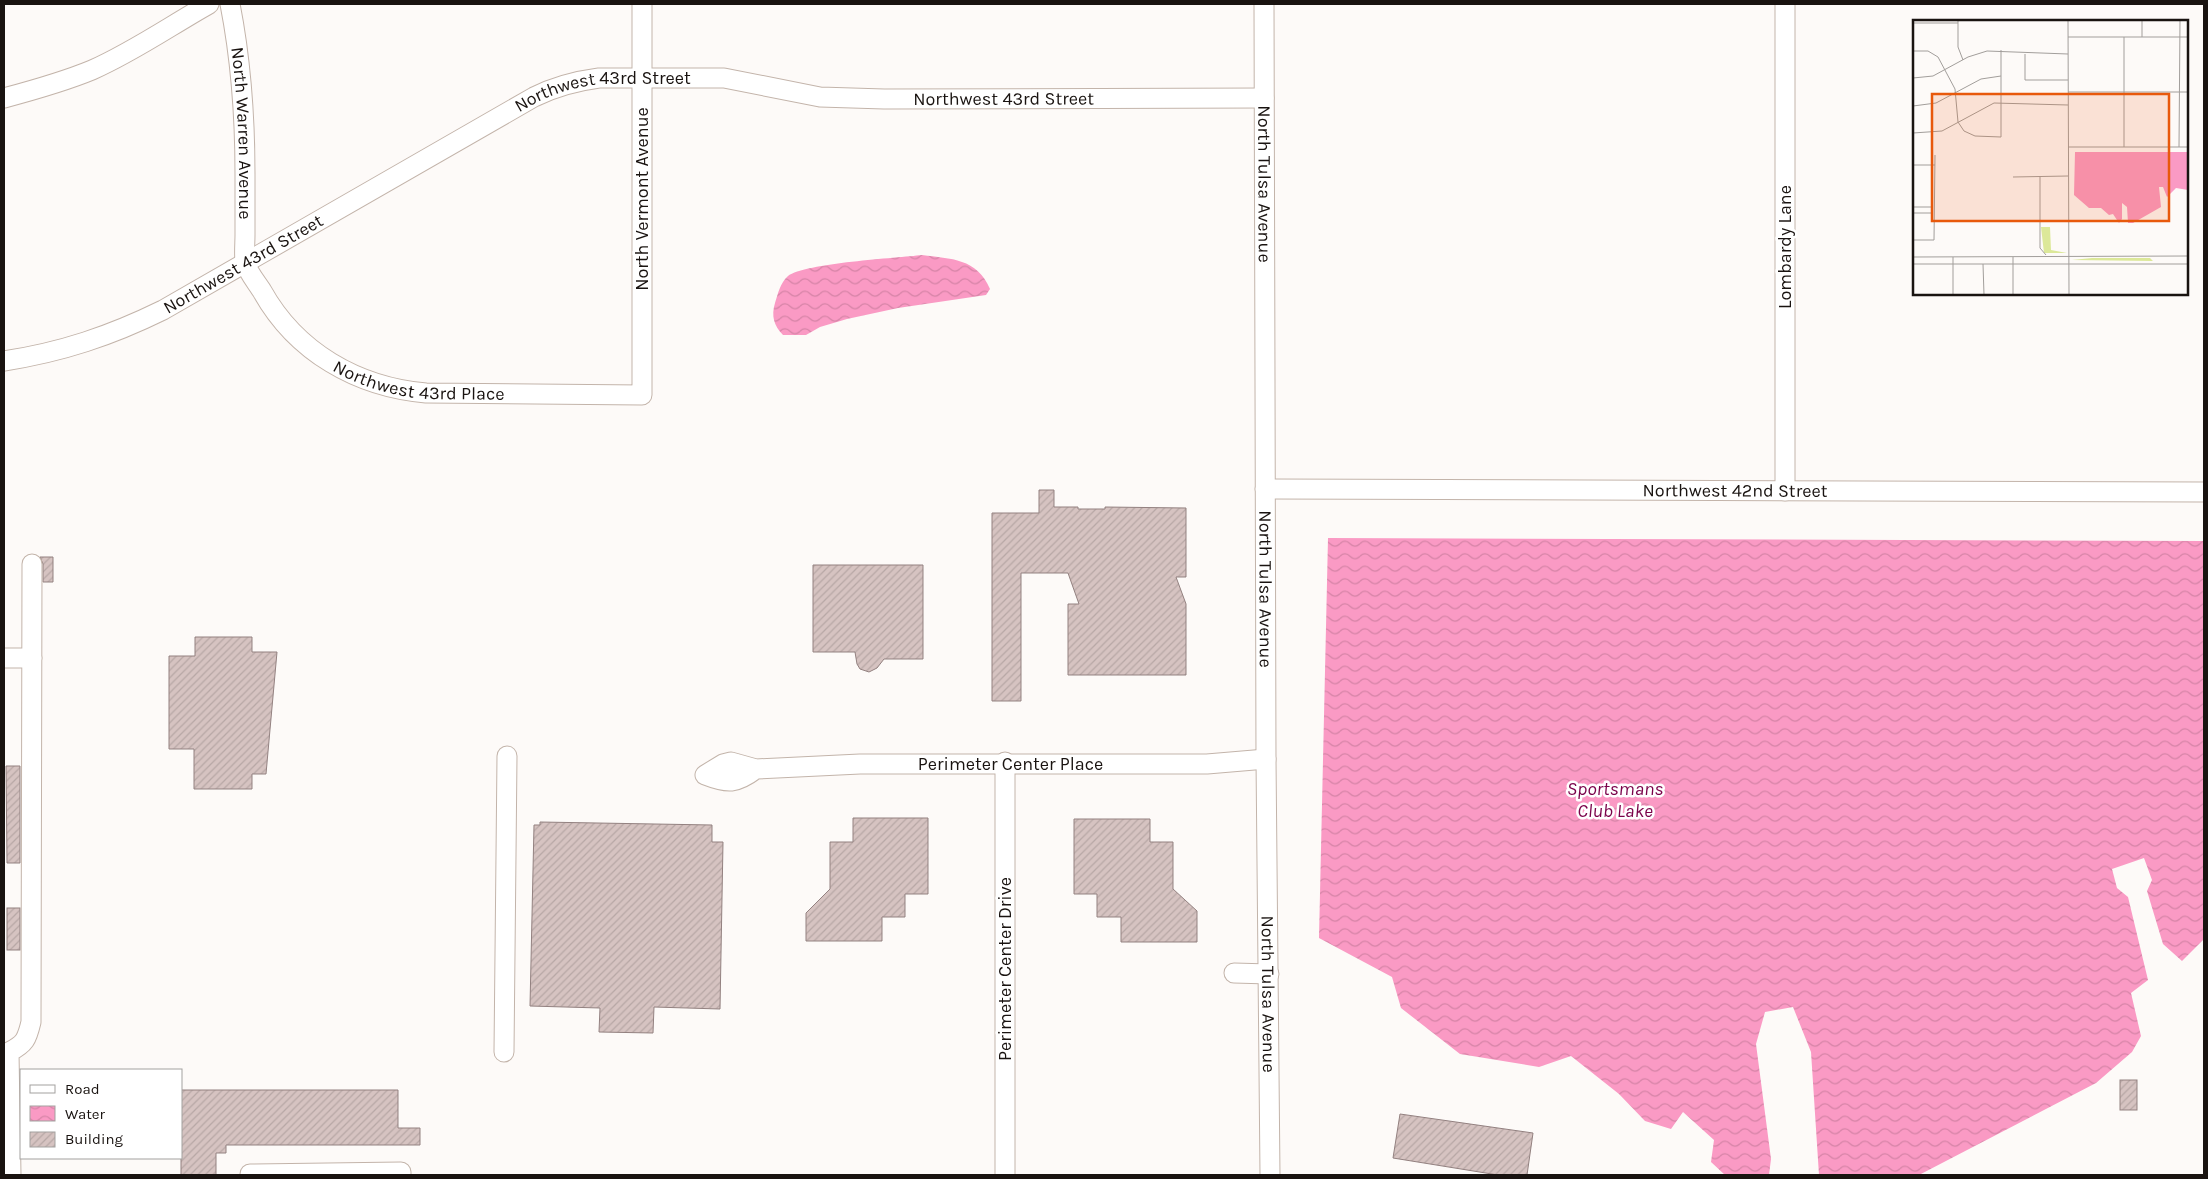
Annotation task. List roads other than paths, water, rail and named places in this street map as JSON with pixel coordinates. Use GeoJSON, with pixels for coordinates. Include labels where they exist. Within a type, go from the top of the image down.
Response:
{"type":"FeatureCollection","features":[{"type":"Feature","properties":{"kind":"street"},"geometry":{"type":"LineString","coordinates":[[4,98],[43,88],[91,70],[126,53],[209,4]]}},
{"type":"Feature","properties":{"kind":"street","name":"North Warren Avenue"},"geometry":{"type":"LineString","coordinates":[[230,4],[240,62],[243,101],[245,263]]}},
{"type":"Feature","properties":{"kind":"street","name":"North Vermont Avenue"},"geometry":{"type":"LineString","coordinates":[[642,4],[642,395]]}},
{"type":"Feature","properties":{"kind":"street","name":"North Tulsa Avenue"},"geometry":{"type":"LineString","coordinates":[[1264,4],[1266,759],[1270,1175]]}},
{"type":"Feature","properties":{"kind":"street","name":"Lombardy Lane"},"geometry":{"type":"LineString","coordinates":[[1785,4],[1785,491]]}},
{"type":"Feature","properties":{"kind":"street","name":"Northwest 43rd Street"},"geometry":{"type":"LineString","coordinates":[[4,360],[61,350],[105,336],[163,310],[552,88],[581,80],[724,78],[820,96],[884,99],[1264,98]]}},
{"type":"Feature","properties":{"kind":"street","name":"Northwest 43rd Place"},"geometry":{"type":"LineString","coordinates":[[245,263],[271,307],[300,340],[315,353],[334,365],[354,376],[380,386],[426,394],[642,395]]}},
{"type":"Feature","properties":{"kind":"street","name":"Northwest 42nd Street"},"geometry":{"type":"LineString","coordinates":[[1266,489],[2204,492]]}},
{"type":"Feature","properties":{"kind":"street"},"geometry":{"type":"LineString","coordinates":[[11,1175],[6,1101],[6,1052],[21,1046],[28,1034],[31,1022],[32,564]]}},
{"type":"Feature","properties":{"kind":"street"},"geometry":{"type":"LineString","coordinates":[[4,658],[32,658]]}},
{"type":"Feature","properties":{"kind":"street"},"geometry":{"type":"LineString","coordinates":[[504,1052],[507,756]]}},
{"type":"Feature","properties":{"kind":"street","name":"Perimeter Center Place"},"geometry":{"type":"LineString","coordinates":[[756,769],[860,764],[1005,762],[1207,764],[1266,759]]}},
{"type":"Feature","properties":{"kind":"street","name":"Perimeter Center Drive"},"geometry":{"type":"LineString","coordinates":[[1005,762],[1005,1175]]}},
{"type":"Feature","properties":{"kind":"street"},"geometry":{"type":"LineString","coordinates":[[1234,973],[1269,974]]}},
{"type":"Feature","properties":{"kind":"street"},"geometry":{"type":"LineString","coordinates":[[250,1175],[401,1172],[401,1175]]}},
{"type":"Feature","properties":{"kind":"water"},"geometry":{"type":"Polygon","coordinates":[[[922,255],[953,259],[970,266],[985,279],[990,289],[986,295],[898,308],[847,319],[820,327],[806,335],[783,335],[775,324],[773,312],[781,285],[788,276],[798,271],[831,264],[922,255]]]}},
{"type":"Feature","properties":{"kind":"water","name":"Sportsmans Club Lake"},"geometry":{"type":"Polygon","coordinates":[[[1328,538],[2204,541],[2204,939],[2182,961],[2163,944],[2147,891],[2152,880],[2144,858],[2112,869],[2117,888],[2128,897],[2148,980],[2131,993],[2141,1036],[2132,1052],[2096,1083],[1919,1175],[1819,1175],[1811,1052],[1793,1007],[1765,1012],[1756,1044],[1771,1159],[1769,1175],[1725,1175],[1711,1162],[1714,1140],[1683,1112],[1671,1129],[1645,1121],[1619,1094],[1571,1056],[1539,1067],[1460,1054],[1401,1008],[1392,977],[1319,938],[1328,538]]]}}]}
